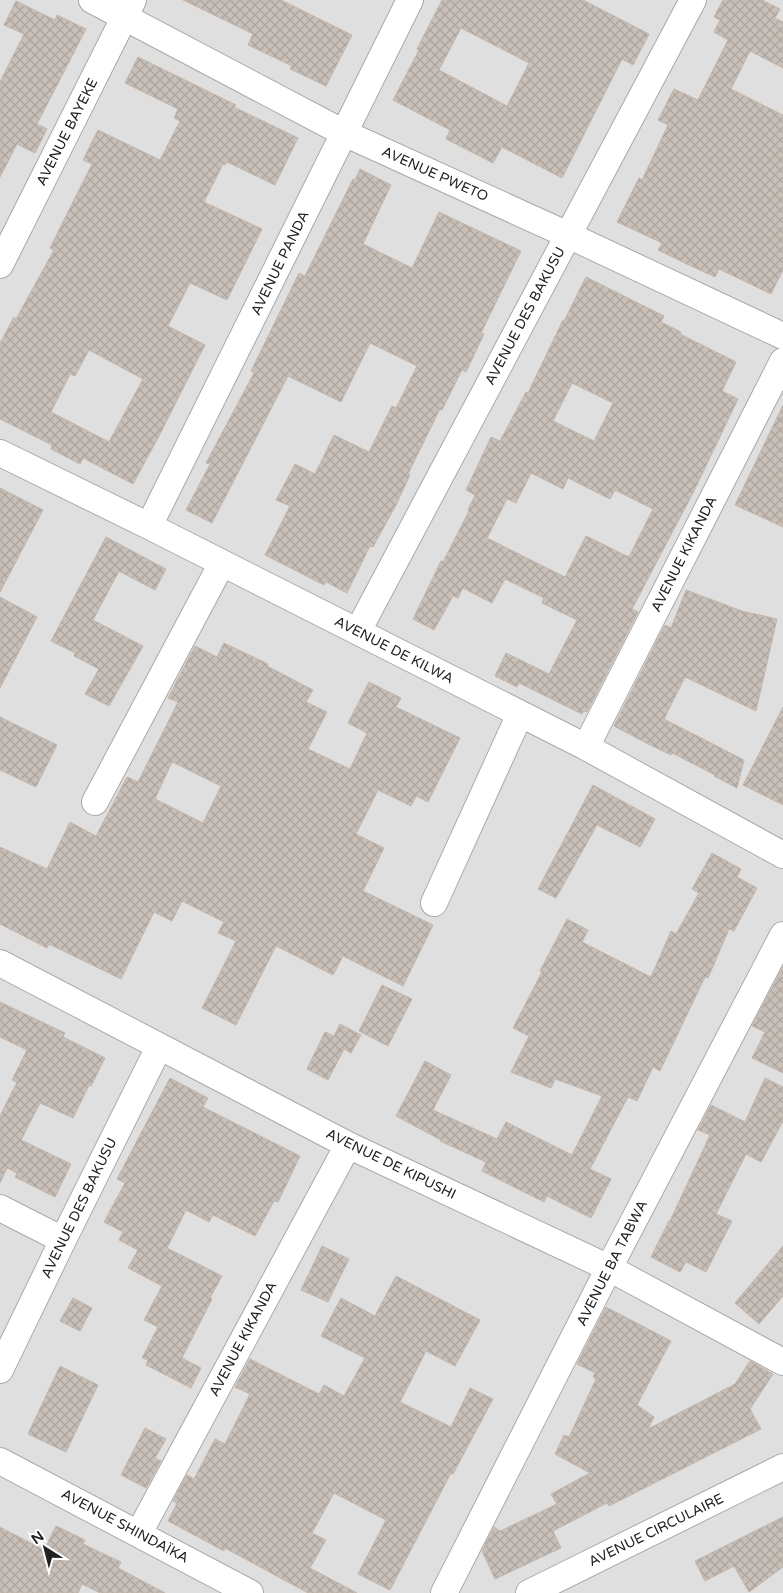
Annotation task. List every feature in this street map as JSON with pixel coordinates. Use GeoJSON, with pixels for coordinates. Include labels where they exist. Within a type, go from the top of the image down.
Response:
{"type":"FeatureCollection","features":[{"type":"Feature","properties":{"kind":"street","name":"AVENUE PWETO"},"geometry":{"type":"LineString","coordinates":[[92,0],[129,9],[344,133],[783,336]]}},
{"type":"Feature","properties":{"kind":"street","name":"AVENUE PANDA"},"geometry":{"type":"LineString","coordinates":[[150,526],[410,0]]}},
{"type":"Feature","properties":{"kind":"street","name":"AVENUE DES BAKUSU"},"geometry":{"type":"LineString","coordinates":[[358,631],[693,0]]}},
{"type":"Feature","properties":{"kind":"street","name":"AVENUE BAYEKE"},"geometry":{"type":"LineString","coordinates":[[0,265],[129,9]]}},
{"type":"Feature","properties":{"kind":"street","name":"AVENUE KIKANDA"},"geometry":{"type":"LineString","coordinates":[[586,747],[783,361]]}},
{"type":"Feature","properties":{"kind":"street","name":"AVENUE DE KILWA"},"geometry":{"type":"LineString","coordinates":[[0,453],[150,526],[586,747],[783,855]]}},
{"type":"Feature","properties":{"kind":"street"},"geometry":{"type":"LineString","coordinates":[[95,802],[222,563]]}},
{"type":"Feature","properties":{"kind":"street"},"geometry":{"type":"LineString","coordinates":[[434,903],[520,714]]}},
{"type":"Feature","properties":{"kind":"street","name":"AVENUE BA TABWA"},"geometry":{"type":"LineString","coordinates":[[444,1593],[609,1268],[783,935]]}},
{"type":"Feature","properties":{"kind":"street","name":"AVENUE DE KIPUSHI"},"geometry":{"type":"LineString","coordinates":[[0,963],[348,1145],[609,1268],[783,1362]]}},
{"type":"Feature","properties":{"kind":"street","name":"AVENUE DES BAKUSU"},"geometry":{"type":"LineString","coordinates":[[0,1370],[160,1047]]}},
{"type":"Feature","properties":{"kind":"street","name":"AVENUE KIKANDA"},"geometry":{"type":"LineString","coordinates":[[139,1533],[348,1145]]}},
{"type":"Feature","properties":{"kind":"street"},"geometry":{"type":"LineString","coordinates":[[0,1208],[63,1240]]}},
{"type":"Feature","properties":{"kind":"street","name":"AVENUE SHINDAÏKA"},"geometry":{"type":"LineString","coordinates":[[0,1461],[250,1593]]}},
{"type":"Feature","properties":{"kind":"street","name":"AVENUE CIRCULAIRE"},"geometry":{"type":"LineString","coordinates":[[529,1593],[783,1467]]}},
{"type":"Feature","properties":{"kind":"shaded area"},"geometry":{"type":"Polygon","coordinates":[[[0,0],[783,0],[783,1593],[0,1593],[0,0]]]}},
{"type":"Feature","properties":{"kind":"building"},"geometry":{"type":"Polygon","coordinates":[[[183,0],[281,0],[352,35],[326,86],[290,69],[292,66],[248,45],[253,34],[183,0]]]}},
{"type":"Feature","properties":{"kind":"building"},"geometry":{"type":"Polygon","coordinates":[[[442,0],[583,0],[649,34],[633,65],[622,59],[562,178],[502,147],[493,163],[446,139],[450,130],[393,100],[419,50],[417,49],[442,0]],[[461,28],[439,70],[507,106],[529,63],[461,28]]]}},
{"type":"Feature","properties":{"kind":"building"},"geometry":{"type":"Polygon","coordinates":[[[723,0],[762,0],[780,9],[775,18],[783,22],[783,68],[750,51],[731,89],[783,115],[783,270],[771,294],[719,269],[715,277],[691,266],[658,250],[662,243],[617,222],[639,178],[642,180],[668,125],[658,120],[674,89],[698,100],[728,40],[714,32],[720,20],[714,17],[723,0]]]}},
{"type":"Feature","properties":{"kind":"building"},"geometry":{"type":"Polygon","coordinates":[[[16,1],[55,20],[57,15],[86,29],[37,124],[47,129],[35,153],[17,144],[0,177],[0,82],[24,34],[4,25],[16,1]]]}},
{"type":"Feature","properties":{"kind":"building"},"geometry":{"type":"Polygon","coordinates":[[[138,57],[298,138],[275,185],[227,162],[225,165],[223,164],[204,202],[262,229],[227,300],[190,283],[168,326],[205,345],[133,484],[83,458],[80,464],[51,449],[52,445],[0,419],[0,343],[14,317],[16,319],[54,250],[50,248],[92,164],[83,160],[98,130],[160,160],[180,121],[174,118],[178,109],[125,83],[138,57]],[[89,350],[75,376],[70,374],[51,412],[109,442],[143,379],[89,350]]]}},
{"type":"Feature","properties":{"kind":"building"},"geometry":{"type":"Polygon","coordinates":[[[360,169],[391,185],[363,244],[412,268],[439,212],[521,251],[481,333],[484,334],[466,372],[462,370],[442,410],[440,409],[408,474],[410,475],[396,505],[373,547],[370,546],[347,593],[326,582],[324,585],[265,555],[290,506],[276,500],[295,464],[315,474],[334,435],[369,452],[392,406],[396,408],[417,366],[370,343],[341,402],[288,376],[212,523],[186,510],[210,464],[206,463],[254,373],[251,371],[299,273],[305,276],[353,179],[355,180],[360,169]]]}},
{"type":"Feature","properties":{"kind":"building"},"geometry":{"type":"Polygon","coordinates":[[[586,277],[664,316],[661,322],[681,332],[680,334],[736,362],[722,391],[738,399],[694,491],[632,609],[638,612],[587,712],[584,711],[582,714],[519,683],[517,687],[495,676],[506,653],[549,674],[577,620],[542,603],[544,598],[505,579],[492,603],[463,588],[458,598],[453,596],[434,630],[413,619],[441,561],[443,562],[469,511],[475,495],[466,490],[491,437],[500,441],[526,392],[528,393],[586,277]],[[572,383],[553,421],[594,441],[613,403],[572,383]],[[531,473],[516,503],[507,499],[487,538],[565,577],[586,536],[629,557],[653,509],[615,490],[610,499],[568,478],[563,489],[531,473]]]}},
{"type":"Feature","properties":{"kind":"building"},"geometry":{"type":"Polygon","coordinates":[[[783,405],[783,527],[735,505],[783,405]]]}},
{"type":"Feature","properties":{"kind":"building"},"geometry":{"type":"Polygon","coordinates":[[[0,488],[43,510],[0,592],[0,488]]]}},
{"type":"Feature","properties":{"kind":"building"},"geometry":{"type":"Polygon","coordinates":[[[106,537],[166,569],[155,590],[119,571],[93,620],[143,646],[109,706],[85,694],[99,669],[74,656],[75,653],[51,641],[106,537]]]}},
{"type":"Feature","properties":{"kind":"building"},"geometry":{"type":"Polygon","coordinates":[[[686,590],[742,611],[777,619],[756,711],[685,677],[664,719],[744,760],[737,788],[672,753],[671,755],[614,726],[665,625],[671,628],[686,590]]]}},
{"type":"Feature","properties":{"kind":"building"},"geometry":{"type":"Polygon","coordinates":[[[0,597],[37,617],[0,688],[0,597]]]}},
{"type":"Feature","properties":{"kind":"building"},"geometry":{"type":"Polygon","coordinates":[[[224,643],[268,664],[267,666],[313,690],[306,702],[327,712],[308,749],[350,769],[367,733],[348,723],[369,682],[401,698],[396,707],[460,738],[428,802],[416,796],[411,806],[378,790],[356,834],[384,848],[363,891],[433,925],[403,986],[343,956],[333,975],[276,946],[236,1025],[202,1008],[236,941],[218,933],[224,922],[182,901],[172,921],[154,912],[121,979],[49,944],[47,948],[0,924],[0,847],[47,869],[70,822],[96,836],[127,777],[138,782],[178,702],[168,698],[195,646],[217,657],[224,643]],[[172,762],[155,799],[203,823],[221,786],[172,762]]]}},
{"type":"Feature","properties":{"kind":"building"},"geometry":{"type":"Polygon","coordinates":[[[783,707],[783,805],[743,785],[783,707]]]}},
{"type":"Feature","properties":{"kind":"building"},"geometry":{"type":"Polygon","coordinates":[[[0,717],[57,745],[36,787],[0,770],[0,717]]]}},
{"type":"Feature","properties":{"kind":"building"},"geometry":{"type":"Polygon","coordinates":[[[593,785],[655,819],[640,847],[597,825],[556,898],[538,889],[593,785]]]}},
{"type":"Feature","properties":{"kind":"building"},"geometry":{"type":"Polygon","coordinates":[[[712,853],[741,869],[737,877],[757,888],[734,931],[729,929],[708,978],[705,977],[660,1071],[653,1067],[637,1101],[628,1097],[590,1169],[611,1179],[591,1218],[547,1196],[544,1202],[482,1171],[486,1162],[440,1141],[396,1116],[425,1061],[451,1075],[433,1110],[497,1139],[506,1122],[572,1155],[602,1096],[555,1079],[551,1088],[511,1072],[529,1036],[513,1028],[567,919],[588,930],[582,942],[651,977],[671,931],[676,934],[699,893],[692,889],[712,853]]]}},
{"type":"Feature","properties":{"kind":"building"},"geometry":{"type":"Polygon","coordinates":[[[783,967],[783,1073],[752,1058],[765,1032],[752,1026],[783,967]]]}},
{"type":"Feature","properties":{"kind":"building"},"geometry":{"type":"Polygon","coordinates":[[[382,985],[412,999],[388,1046],[359,1031],[382,985]]]}},
{"type":"Feature","properties":{"kind":"building"},"geometry":{"type":"Polygon","coordinates":[[[0,1002],[65,1033],[63,1037],[105,1058],[73,1118],[40,1103],[21,1140],[71,1164],[55,1197],[15,1177],[17,1173],[7,1168],[0,1183],[0,1116],[17,1082],[12,1080],[27,1050],[0,1037],[0,1002]]]}},
{"type":"Feature","properties":{"kind":"building"},"geometry":{"type":"Polygon","coordinates":[[[340,1024],[361,1035],[351,1053],[344,1049],[328,1080],[307,1069],[325,1032],[334,1036],[340,1024]]]}},
{"type":"Feature","properties":{"kind":"building"},"geometry":{"type":"Polygon","coordinates":[[[170,1078],[208,1098],[203,1107],[300,1156],[278,1202],[274,1201],[255,1236],[213,1215],[209,1222],[186,1210],[167,1248],[222,1276],[182,1358],[201,1368],[191,1388],[146,1365],[148,1360],[142,1358],[158,1327],[144,1320],[162,1286],[128,1268],[138,1250],[119,1240],[123,1232],[104,1222],[125,1183],[117,1179],[170,1078]]]}},
{"type":"Feature","properties":{"kind":"building"},"geometry":{"type":"Polygon","coordinates":[[[765,1078],[783,1087],[783,1121],[761,1162],[746,1154],[716,1214],[732,1221],[706,1272],[686,1262],[680,1272],[651,1257],[710,1135],[698,1130],[711,1105],[745,1122],[765,1078]]]}},
{"type":"Feature","properties":{"kind":"building"},"geometry":{"type":"Polygon","coordinates":[[[322,1246],[349,1259],[328,1302],[301,1290],[322,1246]]]}},
{"type":"Feature","properties":{"kind":"building"},"geometry":{"type":"Polygon","coordinates":[[[783,1246],[783,1296],[759,1324],[735,1303],[783,1246]]]}},
{"type":"Feature","properties":{"kind":"building"},"geometry":{"type":"Polygon","coordinates":[[[396,1276],[480,1320],[455,1366],[426,1351],[400,1402],[451,1427],[470,1388],[493,1399],[453,1474],[451,1473],[390,1590],[358,1574],[386,1520],[334,1493],[312,1533],[326,1540],[310,1568],[357,1593],[308,1593],[225,1548],[224,1551],[168,1521],[177,1503],[173,1501],[187,1475],[194,1479],[215,1439],[225,1444],[250,1394],[235,1387],[250,1359],[319,1394],[324,1385],[344,1396],[365,1358],[321,1336],[341,1298],[375,1316],[396,1276]]]}},
{"type":"Feature","properties":{"kind":"building"},"geometry":{"type":"Polygon","coordinates":[[[73,1298],[92,1308],[80,1331],[60,1321],[73,1298]]]}},
{"type":"Feature","properties":{"kind":"building"},"geometry":{"type":"Polygon","coordinates":[[[606,1307],[671,1341],[637,1405],[654,1417],[648,1429],[735,1384],[750,1361],[773,1374],[750,1409],[761,1429],[609,1506],[607,1503],[553,1531],[561,1548],[495,1579],[482,1551],[494,1527],[500,1531],[557,1504],[551,1494],[590,1473],[555,1454],[564,1435],[569,1437],[596,1379],[593,1377],[595,1373],[577,1364],[606,1307]]]}},
{"type":"Feature","properties":{"kind":"building"},"geometry":{"type":"Polygon","coordinates":[[[60,1366],[98,1385],[66,1452],[28,1434],[60,1366]]]}},
{"type":"Feature","properties":{"kind":"building"},"geometry":{"type":"Polygon","coordinates":[[[145,1428],[166,1439],[155,1458],[161,1461],[146,1488],[121,1475],[145,1428]]]}},
{"type":"Feature","properties":{"kind":"building"},"geometry":{"type":"Polygon","coordinates":[[[783,1517],[783,1567],[749,1592],[734,1566],[705,1581],[695,1561],[783,1517]]]}},
{"type":"Feature","properties":{"kind":"building"},"geometry":{"type":"Polygon","coordinates":[[[56,1526],[85,1540],[83,1544],[121,1562],[118,1568],[165,1593],[100,1593],[82,1584],[78,1593],[0,1593],[0,1527],[44,1550],[56,1526]]]}}]}
